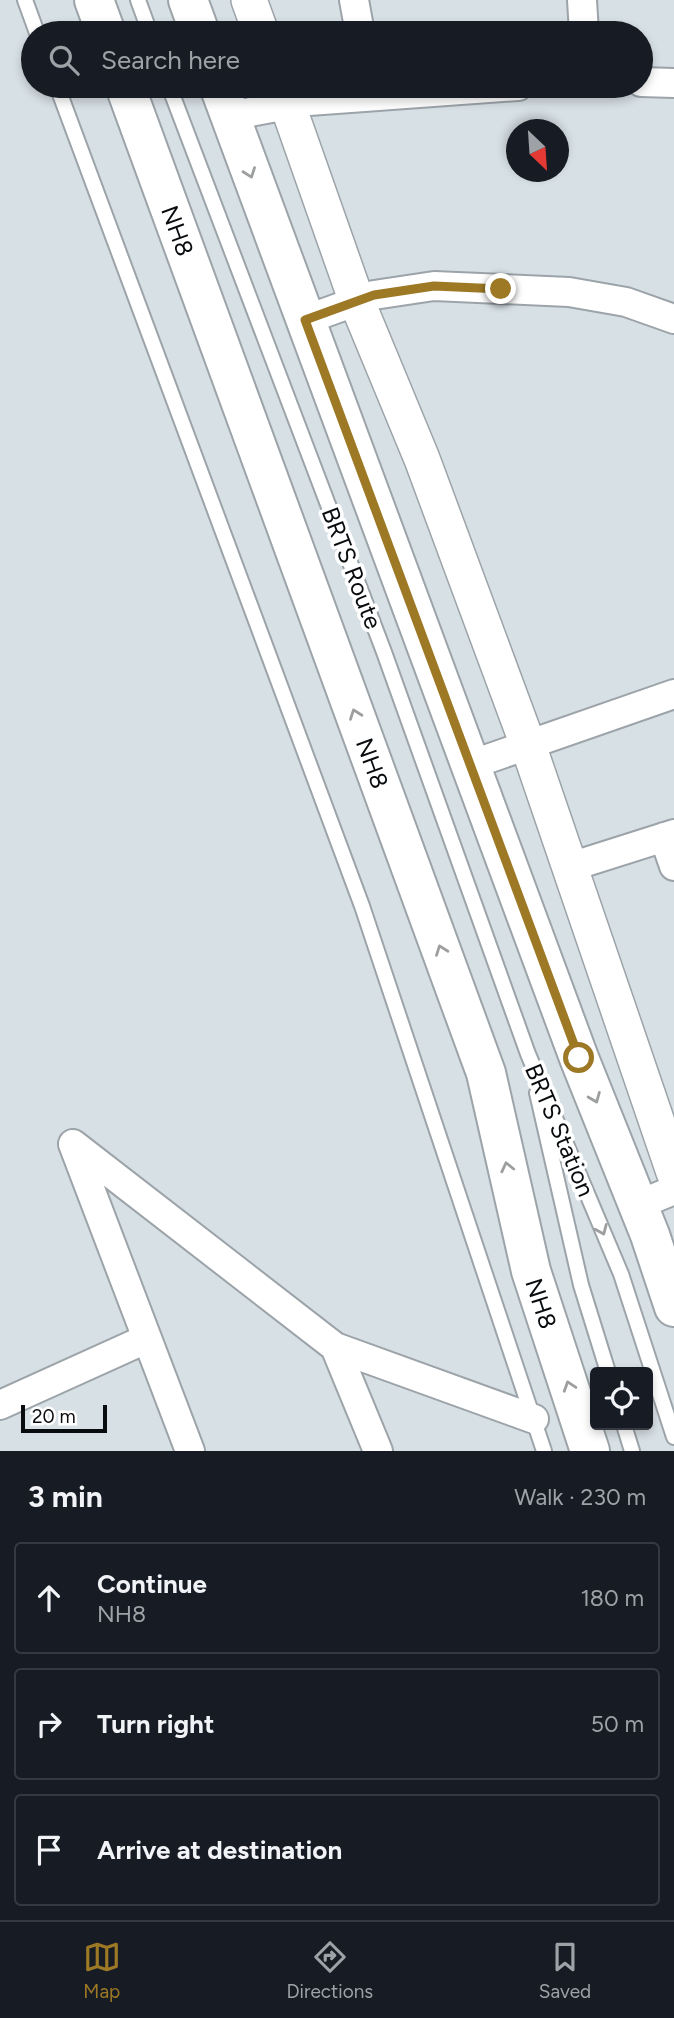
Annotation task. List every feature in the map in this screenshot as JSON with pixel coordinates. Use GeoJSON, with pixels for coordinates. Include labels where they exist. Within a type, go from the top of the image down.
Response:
{"type":"FeatureCollection","features":[{"type":"Feature","properties":{"kind":"main road"},"geometry":{"type":"LineString","coordinates":[[94,0],[102,21]]}},
{"type":"Feature","properties":{"kind":"main road"},"geometry":{"type":"LineString","coordinates":[[188,0],[196,21]]}},
{"type":"Feature","properties":{"kind":"main road","name":"NH8"},"geometry":{"type":"LineString","coordinates":[[129,98],[486,1073],[531,1271],[590,1451]]}},
{"type":"Feature","properties":{"kind":"main road"},"geometry":{"type":"LineString","coordinates":[[224,101],[674,1307]]}},
{"type":"Feature","properties":{"kind":"street"},"geometry":{"type":"LineString","coordinates":[[249,0],[257,21]]}},
{"type":"Feature","properties":{"kind":"street"},"geometry":{"type":"LineString","coordinates":[[354,0],[358,21]]}},
{"type":"Feature","properties":{"kind":"street"},"geometry":{"type":"LineString","coordinates":[[582,0],[583,21]]}},
{"type":"Feature","properties":{"kind":"street"},"geometry":{"type":"LineString","coordinates":[[653,82],[674,83]]}},
{"type":"Feature","properties":{"kind":"street"},"geometry":{"type":"LineString","coordinates":[[224,101],[254,98]]}},
{"type":"Feature","properties":{"kind":"street"},"geometry":{"type":"LineString","coordinates":[[285,98],[357,302],[422,459],[528,745],[674,1172]]}},
{"type":"Feature","properties":{"kind":"street"},"geometry":{"type":"LineString","coordinates":[[296,98],[309,101],[326,98]]}},
{"type":"Feature","properties":{"kind":"street"},"geometry":{"type":"LineString","coordinates":[[305,320],[374,295],[434,286],[569,292],[626,302],[674,319]]}},
{"type":"Feature","properties":{"kind":"street"},"geometry":{"type":"LineString","coordinates":[[470,765],[674,694]]}},
{"type":"Feature","properties":{"kind":"street"},"geometry":{"type":"LineString","coordinates":[[570,867],[669,835],[674,866]]}},
{"type":"Feature","properties":{"kind":"street"},"geometry":{"type":"LineString","coordinates":[[190,1451],[73,1144],[335,1347],[534,1419]]}},
{"type":"Feature","properties":{"kind":"street"},"geometry":{"type":"LineString","coordinates":[[638,1205],[674,1190]]}},
{"type":"Feature","properties":{"kind":"street"},"geometry":{"type":"LineString","coordinates":[[0,1405],[146,1339]]}},
{"type":"Feature","properties":{"kind":"street"},"geometry":{"type":"LineString","coordinates":[[335,1347],[378,1451]]}},
{"type":"Feature","properties":{"kind":"lane"},"geometry":{"type":"LineString","coordinates":[[25,0],[33,21]]}},
{"type":"Feature","properties":{"kind":"lane"},"geometry":{"type":"LineString","coordinates":[[138,0],[146,21]]}},
{"type":"Feature","properties":{"kind":"lane"},"geometry":{"type":"LineString","coordinates":[[61,98],[362,906],[544,1451]]}},
{"type":"Feature","properties":{"kind":"lane","name":"BRTS Route"},"geometry":{"type":"LineString","coordinates":[[174,98],[384,652],[528,1054]]}},
{"type":"Feature","properties":{"kind":"lane","name":"BRTS Station"},"geometry":{"type":"LineString","coordinates":[[528,1054],[581,1285],[606,1367]]}},
{"type":"Feature","properties":{"kind":"lane","name":"BRTS Station"},"geometry":{"type":"LineString","coordinates":[[528,1054],[621,1274],[674,1437]]}},
{"type":"Feature","properties":{"kind":"lane"},"geometry":{"type":"LineString","coordinates":[[626,1430],[632,1451]]}},
{"type":"Feature","properties":{"kind":"route"},"geometry":{"type":"LineString","coordinates":[[501,289],[434,286],[374,295],[305,320],[579,1058]]}}]}
